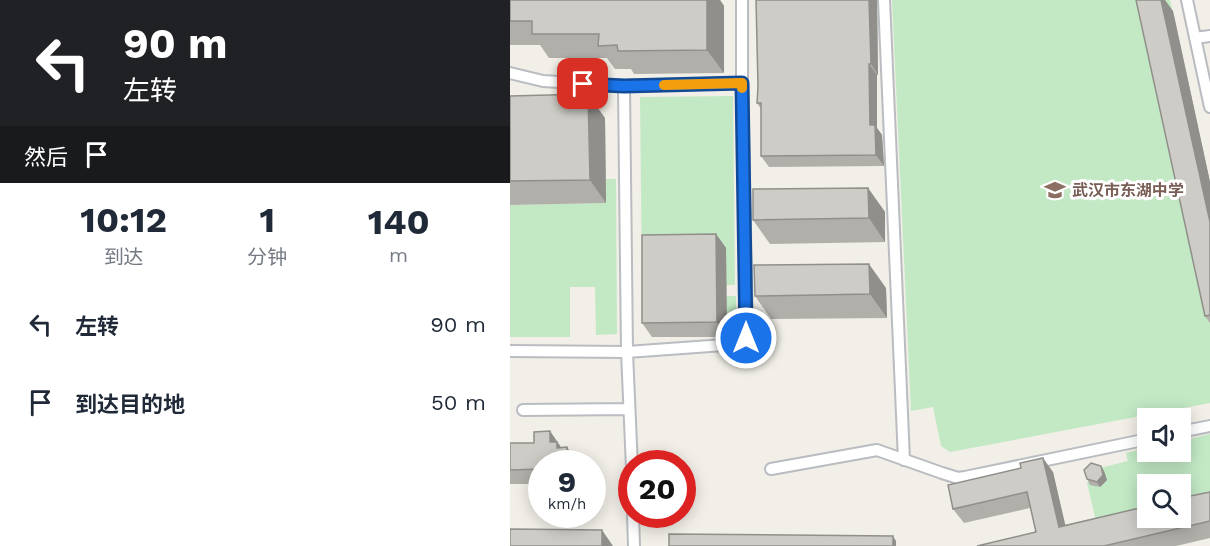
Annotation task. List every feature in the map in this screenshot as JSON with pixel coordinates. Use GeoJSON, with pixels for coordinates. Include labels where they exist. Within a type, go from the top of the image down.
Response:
{"type":"FeatureCollection","features":[{"type":"Feature","properties":{"kind":"lane"},"geometry":{"type":"LineString","coordinates":[[510,351],[627,352],[738,344],[746,340],[742,0]]}},
{"type":"Feature","properties":{"kind":"lane"},"geometry":{"type":"LineString","coordinates":[[885,0],[904,460]]}},
{"type":"Feature","properties":{"kind":"lane"},"geometry":{"type":"LineString","coordinates":[[1187,0],[1210,107]]}},
{"type":"Feature","properties":{"kind":"lane"},"geometry":{"type":"LineString","coordinates":[[1195,38],[1210,36]]}},
{"type":"Feature","properties":{"kind":"lane"},"geometry":{"type":"LineString","coordinates":[[510,72],[543,81],[624,86],[742,83]]}},
{"type":"Feature","properties":{"kind":"lane"},"geometry":{"type":"LineString","coordinates":[[624,86],[627,352],[631,450]]}},
{"type":"Feature","properties":{"kind":"lane"},"geometry":{"type":"LineString","coordinates":[[523,410],[629,409]]}},
{"type":"Feature","properties":{"kind":"lane"},"geometry":{"type":"LineString","coordinates":[[1191,430],[1210,426]]}},
{"type":"Feature","properties":{"kind":"lane"},"geometry":{"type":"LineString","coordinates":[[771,469],[870,451],[884,452],[958,478],[1137,441]]}},
{"type":"Feature","properties":{"kind":"lane"},"geometry":{"type":"LineString","coordinates":[[633,528],[634,546]]}},
{"type":"Feature","properties":{"kind":"green space","name":"武汉市东湖中学"},"geometry":{"type":"Polygon","coordinates":[[[892,0],[1170,0],[1210,182],[1210,403],[1183,408],[1137,408],[1137,417],[950,452],[941,446],[933,407],[911,411],[892,0]]]}},
{"type":"Feature","properties":{"kind":"green space"},"geometry":{"type":"Polygon","coordinates":[[[733,96],[735,285],[642,284],[640,97],[733,96]]]}},
{"type":"Feature","properties":{"kind":"green space"},"geometry":{"type":"Polygon","coordinates":[[[606,179],[616,179],[617,334],[596,335],[595,287],[570,287],[570,337],[510,337],[510,205],[606,203],[606,179]]]}},
{"type":"Feature","properties":{"kind":"green space"},"geometry":{"type":"Polygon","coordinates":[[[726,296],[736,296],[736,336],[727,337],[726,296]]]}},
{"type":"Feature","properties":{"kind":"green space"},"geometry":{"type":"Polygon","coordinates":[[[1210,434],[1210,509],[1191,513],[1191,474],[1137,474],[1137,522],[1099,534],[1087,483],[1100,468],[1128,461],[1126,453],[1137,450],[1137,462],[1191,462],[1191,439],[1210,434]]]}},
{"type":"Feature","properties":{"kind":"building"},"geometry":{"type":"Polygon","coordinates":[[[510,0],[707,0],[707,50],[618,51],[617,45],[598,46],[599,34],[532,34],[532,21],[510,21],[510,0]]]}},
{"type":"Feature","properties":{"kind":"building"},"geometry":{"type":"Polygon","coordinates":[[[756,0],[869,0],[870,125],[875,125],[876,155],[761,156],[761,103],[757,103],[756,0]]]}},
{"type":"Feature","properties":{"kind":"building"},"geometry":{"type":"Polygon","coordinates":[[[1136,0],[1161,0],[1210,222],[1210,315],[1205,316],[1136,0]]]}},
{"type":"Feature","properties":{"kind":"building"},"geometry":{"type":"Polygon","coordinates":[[[588,94],[590,180],[510,181],[510,96],[588,94]]]}},
{"type":"Feature","properties":{"kind":"building"},"geometry":{"type":"Polygon","coordinates":[[[868,188],[869,218],[753,220],[753,189],[868,188]]]}},
{"type":"Feature","properties":{"kind":"building"},"geometry":{"type":"Polygon","coordinates":[[[716,234],[717,322],[642,323],[642,235],[716,234]]]}},
{"type":"Feature","properties":{"kind":"building"},"geometry":{"type":"Polygon","coordinates":[[[869,264],[870,294],[755,296],[754,265],[869,264]]]}},
{"type":"Feature","properties":{"kind":"building"},"geometry":{"type":"Polygon","coordinates":[[[550,431],[550,442],[557,442],[557,448],[567,447],[567,450],[528,450],[528,469],[510,470],[510,443],[534,443],[534,432],[550,431]]]}},
{"type":"Feature","properties":{"kind":"building"},"geometry":{"type":"Polygon","coordinates":[[[1043,458],[1059,527],[1137,509],[1137,528],[1180,528],[1104,546],[977,546],[1036,532],[1027,492],[953,509],[948,485],[1021,468],[1020,463],[1043,458]]]}},
{"type":"Feature","properties":{"kind":"building"},"geometry":{"type":"Polygon","coordinates":[[[1091,463],[1101,466],[1103,475],[1097,482],[1087,479],[1084,470],[1091,463]]]}},
{"type":"Feature","properties":{"kind":"building"},"geometry":{"type":"Polygon","coordinates":[[[1210,492],[1210,521],[1191,525],[1191,496],[1210,492]]]}},
{"type":"Feature","properties":{"kind":"building"},"geometry":{"type":"Polygon","coordinates":[[[510,529],[602,530],[602,546],[510,546],[510,529]]]}},
{"type":"Feature","properties":{"kind":"building"},"geometry":{"type":"Polygon","coordinates":[[[669,534],[893,536],[893,546],[669,546],[669,534]]]}},
{"type":"Feature","properties":{"kind":"slow traffic"},"geometry":{"type":"LineString","coordinates":[[664,85],[742,83],[742,88]]}},
{"type":"Feature","properties":{"kind":"place","name":"武汉市东湖中学"},"geometry":{"type":"Point","coordinates":[1055,190]}},
{"type":"Feature","properties":{"kind":"route"},"geometry":{"type":"LineString","coordinates":[[583,84],[624,86],[742,83],[746,338]]}}]}
